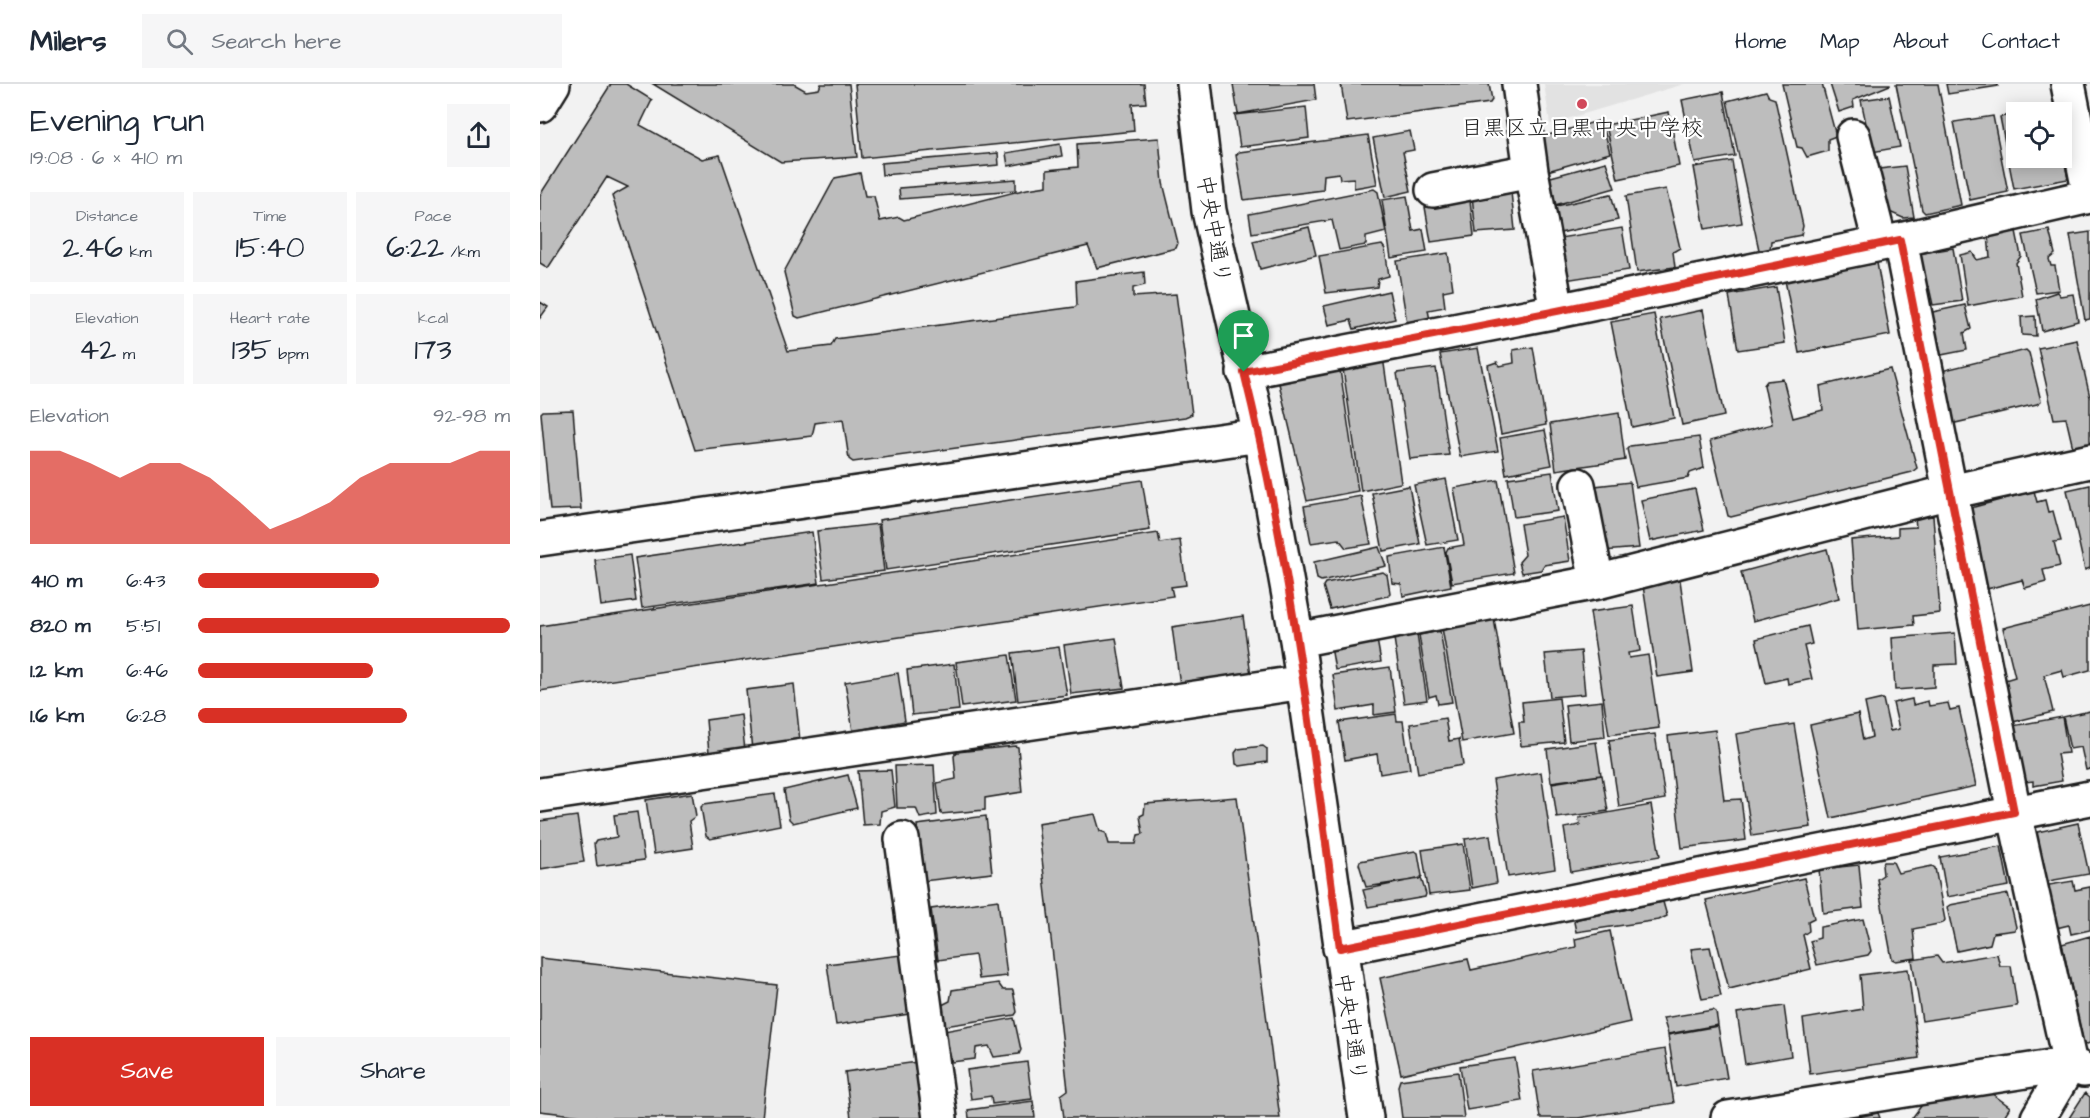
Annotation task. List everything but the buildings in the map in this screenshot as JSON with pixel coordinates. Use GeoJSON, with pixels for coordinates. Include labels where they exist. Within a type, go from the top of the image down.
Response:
{"type":"FeatureCollection","features":[{"type":"Feature","properties":{"kind":"street"},"geometry":{"type":"LineString","coordinates":[[540,105],[553,84]]}},
{"type":"Feature","properties":{"kind":"street","name":"中央中通り"},"geometry":{"type":"LineString","coordinates":[[1194,84],[1209,211],[1260,435],[1304,682],[1340,948],[1366,1118]]}},
{"type":"Feature","properties":{"kind":"street"},"geometry":{"type":"LineString","coordinates":[[1519,84],[1531,171],[1557,311]]}},
{"type":"Feature","properties":{"kind":"street"},"geometry":{"type":"LineString","coordinates":[[1244,372],[1557,311],[1890,242],[2090,196],[2068,84]]}},
{"type":"Feature","properties":{"kind":"street"},"geometry":{"type":"LineString","coordinates":[[1853,136],[1890,242],[1950,492],[2014,812],[2080,1068]]}},
{"type":"Feature","properties":{"kind":"street"},"geometry":{"type":"LineString","coordinates":[[1433,190],[1531,171]]}},
{"type":"Feature","properties":{"kind":"street"},"geometry":{"type":"LineString","coordinates":[[540,539],[1260,435]]}},
{"type":"Feature","properties":{"kind":"street"},"geometry":{"type":"LineString","coordinates":[[1297,640],[1597,582],[1950,492],[2090,461]]}},
{"type":"Feature","properties":{"kind":"street"},"geometry":{"type":"LineString","coordinates":[[1578,485],[1597,582]]}},
{"type":"Feature","properties":{"kind":"street"},"geometry":{"type":"LineString","coordinates":[[540,795],[1304,682]]}},
{"type":"Feature","properties":{"kind":"street"},"geometry":{"type":"LineString","coordinates":[[1340,948],[2090,798]]}},
{"type":"Feature","properties":{"kind":"street"},"geometry":{"type":"LineString","coordinates":[[902,839],[940,1118]]}},
{"type":"Feature","properties":{"kind":"street"},"geometry":{"type":"LineString","coordinates":[[1728,1118],[2080,1068]]}},
{"type":"Feature","properties":{"kind":"street"},"geometry":{"type":"LineString","coordinates":[[2037,1118],[2080,1068]]}},
{"type":"Feature","properties":{"kind":"shaded area","name":"目黒区立目黒中央中学校"},"geometry":{"type":"Polygon","coordinates":[[[1544,84],[1684,84],[1550,124],[1544,84]]]}},
{"type":"Feature","properties":{"kind":"place","name":"目黒区立目黒中央中学校"},"geometry":{"type":"Point","coordinates":[1582,104]}},
{"type":"Feature","properties":{"kind":"route"},"geometry":{"type":"LineString","coordinates":[[1900,240],[2014,812],[1340,948],[1297,640],[1260,435],[1244,372],[1557,311],[1900,240]]}}]}
